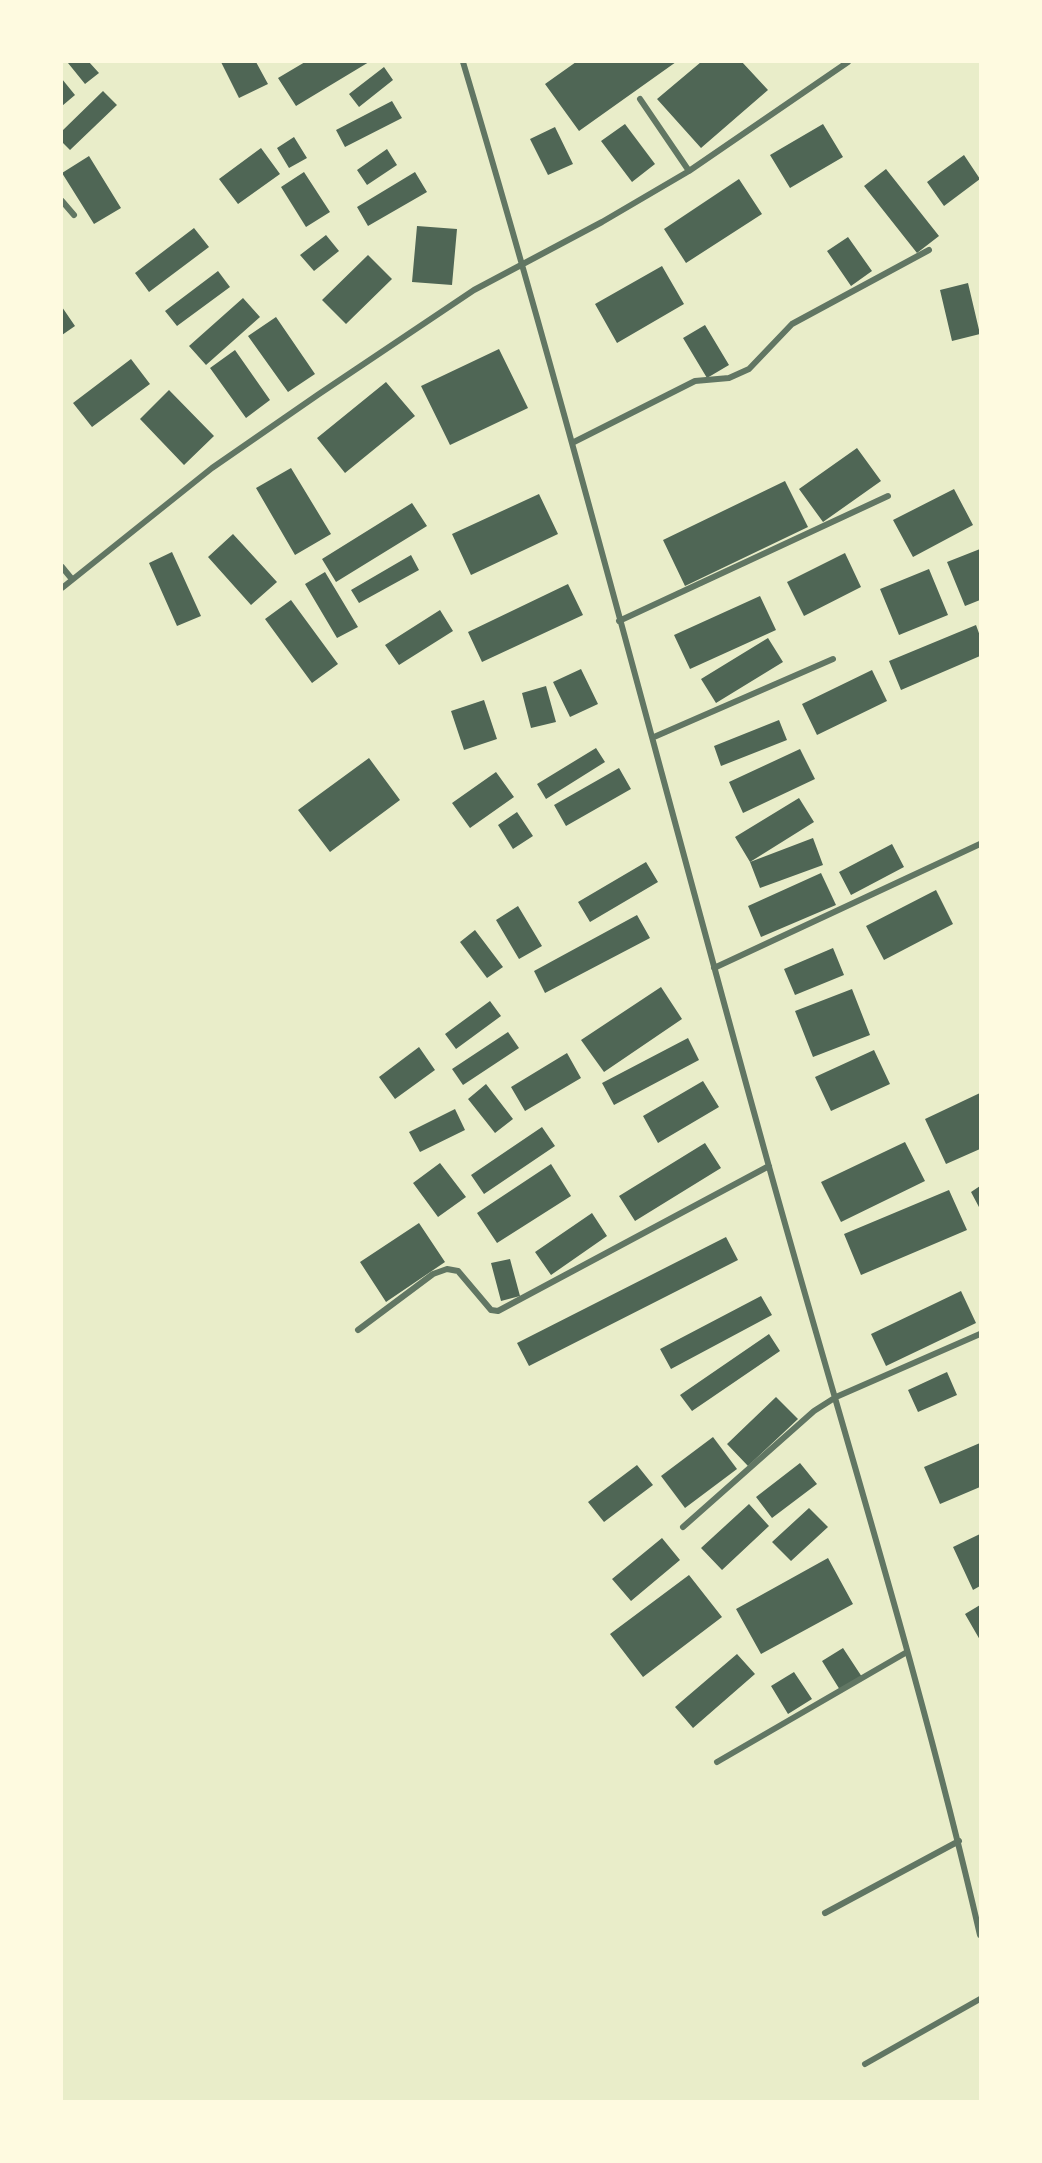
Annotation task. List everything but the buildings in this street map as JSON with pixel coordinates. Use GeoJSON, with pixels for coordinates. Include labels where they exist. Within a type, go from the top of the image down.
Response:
{"type":"FeatureCollection","features":[{"type":"Feature","properties":{"kind":"street"},"geometry":{"type":"LineString","coordinates":[[463,62],[572,443],[619,621],[654,737],[714,968],[907,1652],[981,1935]]}},
{"type":"Feature","properties":{"kind":"street"},"geometry":{"type":"LineString","coordinates":[[62,588],[212,468],[474,290],[689,171],[848,62]]}},
{"type":"Feature","properties":{"kind":"street"},"geometry":{"type":"LineString","coordinates":[[640,99],[689,171]]}},
{"type":"Feature","properties":{"kind":"street"},"geometry":{"type":"LineString","coordinates":[[62,201],[74,216]]}},
{"type":"Feature","properties":{"kind":"street"},"geometry":{"type":"LineString","coordinates":[[572,443],[695,381],[729,378],[749,369],[792,324],[929,250]]}},
{"type":"Feature","properties":{"kind":"street"},"geometry":{"type":"LineString","coordinates":[[619,621],[888,496]]}},
{"type":"Feature","properties":{"kind":"street"},"geometry":{"type":"LineString","coordinates":[[62,567],[72,578]]}},
{"type":"Feature","properties":{"kind":"street"},"geometry":{"type":"LineString","coordinates":[[654,737],[833,659]]}},
{"type":"Feature","properties":{"kind":"street"},"geometry":{"type":"LineString","coordinates":[[714,968],[981,844]]}},
{"type":"Feature","properties":{"kind":"street"},"geometry":{"type":"LineString","coordinates":[[358,1329],[434,1274],[447,1269],[458,1271],[491,1310],[498,1311],[769,1166]]}},
{"type":"Feature","properties":{"kind":"street"},"geometry":{"type":"LineString","coordinates":[[683,1527],[804,1418],[836,1397],[981,1334]]}},
{"type":"Feature","properties":{"kind":"street"},"geometry":{"type":"LineString","coordinates":[[717,1762],[907,1652]]}},
{"type":"Feature","properties":{"kind":"street"},"geometry":{"type":"LineString","coordinates":[[825,1913],[958,1840]]}},
{"type":"Feature","properties":{"kind":"street"},"geometry":{"type":"LineString","coordinates":[[865,2064],[981,1999]]}}]}
